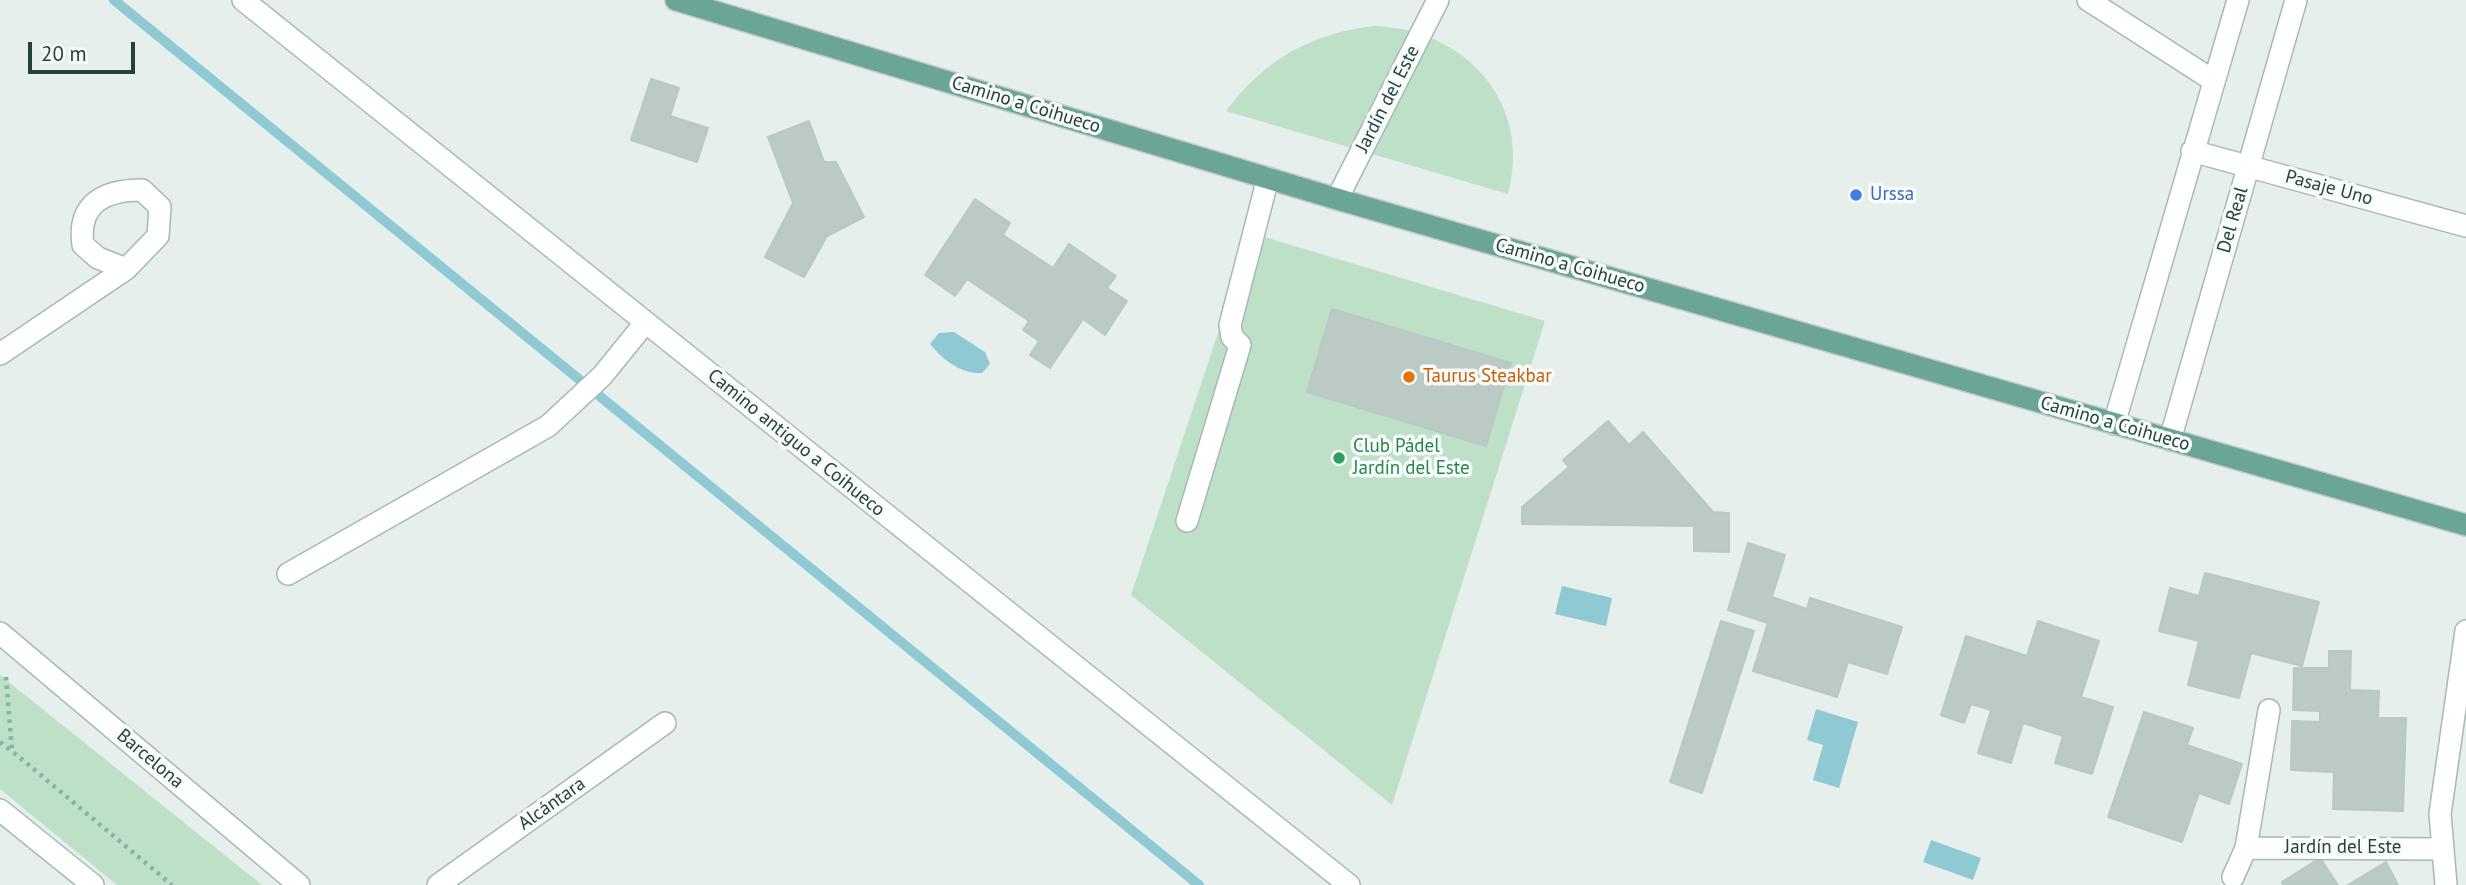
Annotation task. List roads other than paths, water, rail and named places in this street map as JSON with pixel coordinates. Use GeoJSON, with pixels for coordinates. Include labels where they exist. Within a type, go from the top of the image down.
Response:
{"type":"FeatureCollection","features":[{"type":"Feature","properties":{"kind":"main road","name":"Camino a Coihueco"},"geometry":{"type":"LineString","coordinates":[[676,0],[1337,199],[2466,525]]}},
{"type":"Feature","properties":{"kind":"street","name":"Camino antiguo a Coihueco"},"geometry":{"type":"LineString","coordinates":[[243,0],[1349,885]]}},
{"type":"Feature","properties":{"kind":"street","name":"Jardín del Este"},"geometry":{"type":"LineString","coordinates":[[1337,199],[1438,0]]}},
{"type":"Feature","properties":{"kind":"street"},"geometry":{"type":"LineString","coordinates":[[2088,0],[2214,81]]}},
{"type":"Feature","properties":{"kind":"street"},"geometry":{"type":"LineString","coordinates":[[2115,424],[2192,151],[2238,0]]}},
{"type":"Feature","properties":{"kind":"street","name":"Del Real"},"geometry":{"type":"LineString","coordinates":[[2170,440],[2297,0]]}},
{"type":"Feature","properties":{"kind":"street","name":"Pasaje Uno"},"geometry":{"type":"LineString","coordinates":[[2192,151],[2466,226]]}},
{"type":"Feature","properties":{"kind":"street"},"geometry":{"type":"LineString","coordinates":[[1186,522],[1240,345],[1232,337],[1230,325],[1268,178]]}},
{"type":"Feature","properties":{"kind":"street"},"geometry":{"type":"LineString","coordinates":[[0,354],[126,270]]}},
{"type":"Feature","properties":{"kind":"street"},"geometry":{"type":"LineString","coordinates":[[288,574],[548,426],[602,376],[645,323]]}},
{"type":"Feature","properties":{"kind":"street"},"geometry":{"type":"LineString","coordinates":[[2446,885],[2440,849],[2440,814],[2466,631]]}},
{"type":"Feature","properties":{"kind":"street","name":"Barcelona"},"geometry":{"type":"LineString","coordinates":[[0,633],[299,885]]}},
{"type":"Feature","properties":{"kind":"street"},"geometry":{"type":"LineString","coordinates":[[2233,877],[2246,848],[2269,710]]}},
{"type":"Feature","properties":{"kind":"street","name":"Alcántara"},"geometry":{"type":"LineString","coordinates":[[438,885],[665,723]]}},
{"type":"Feature","properties":{"kind":"street"},"geometry":{"type":"LineString","coordinates":[[0,810],[93,885]]}},
{"type":"Feature","properties":{"kind":"street","name":"Jardín del Este"},"geometry":{"type":"LineString","coordinates":[[2246,848],[2440,849]]}},
{"type":"Feature","properties":{"kind":"water"},"geometry":{"type":"Polygon","coordinates":[[[954,332],[985,352],[990,364],[982,373],[974,373],[953,365],[930,344],[939,333],[954,332]]]}},
{"type":"Feature","properties":{"kind":"water"},"geometry":{"type":"Polygon","coordinates":[[[1562,586],[1612,598],[1606,626],[1555,614],[1562,586]]]}},
{"type":"Feature","properties":{"kind":"water"},"geometry":{"type":"Polygon","coordinates":[[[1816,709],[1858,722],[1839,788],[1813,780],[1823,745],[1807,740],[1816,709]]]}},
{"type":"Feature","properties":{"kind":"water"},"geometry":{"type":"Polygon","coordinates":[[[1931,840],[1981,858],[1973,880],[1923,862],[1931,840]]]}},
{"type":"Feature","properties":{"kind":"waterway"},"geometry":{"type":"LineString","coordinates":[[114,0],[1199,885]]}},
{"type":"Feature","properties":{"kind":"place","name":"Urssa"},"geometry":{"type":"Point","coordinates":[1856,195]}},
{"type":"Feature","properties":{"kind":"place","name":"Taurus Steakbar"},"geometry":{"type":"Point","coordinates":[1409,377]}},
{"type":"Feature","properties":{"kind":"place","name":"Club Pádel Jardín del Este"},"geometry":{"type":"Point","coordinates":[1339,458]}}]}
